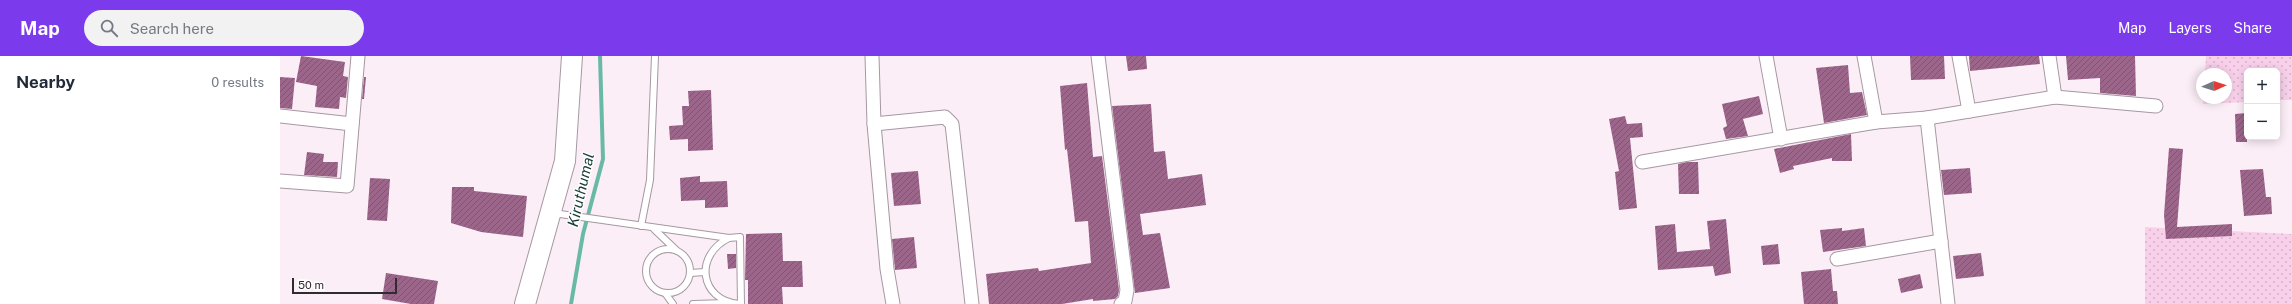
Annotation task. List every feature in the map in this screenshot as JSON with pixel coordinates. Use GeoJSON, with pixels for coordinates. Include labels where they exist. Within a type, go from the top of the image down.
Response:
{"type":"FeatureCollection","features":[{"type":"Feature","properties":{"kind":"main road"},"geometry":{"type":"LineString","coordinates":[[525,304],[559,214],[565,161],[572,56]]}},
{"type":"Feature","properties":{"kind":"street"},"geometry":{"type":"LineString","coordinates":[[280,181],[347,186],[355,56]]}},
{"type":"Feature","properties":{"kind":"street"},"geometry":{"type":"LineString","coordinates":[[872,56],[874,124],[887,269],[893,304]]}},
{"type":"Feature","properties":{"kind":"street"},"geometry":{"type":"LineString","coordinates":[[1098,56],[1127,290],[1125,301],[1121,304]]}},
{"type":"Feature","properties":{"kind":"street"},"geometry":{"type":"LineString","coordinates":[[1766,56],[1781,139]]}},
{"type":"Feature","properties":{"kind":"street"},"geometry":{"type":"LineString","coordinates":[[1864,56],[1876,122]]}},
{"type":"Feature","properties":{"kind":"street"},"geometry":{"type":"LineString","coordinates":[[1959,56],[1969,111]]}},
{"type":"Feature","properties":{"kind":"street"},"geometry":{"type":"LineString","coordinates":[[2049,56],[2055,98]]}},
{"type":"Feature","properties":{"kind":"street"},"geometry":{"type":"LineString","coordinates":[[1642,162],[1876,122],[1927,118],[2055,98],[2156,106]]}},
{"type":"Feature","properties":{"kind":"street"},"geometry":{"type":"LineString","coordinates":[[280,116],[352,124]]}},
{"type":"Feature","properties":{"kind":"street"},"geometry":{"type":"LineString","coordinates":[[874,124],[945,117],[952,124],[972,304]]}},
{"type":"Feature","properties":{"kind":"street"},"geometry":{"type":"LineString","coordinates":[[1927,118],[1948,304]]}},
{"type":"Feature","properties":{"kind":"street"},"geometry":{"type":"LineString","coordinates":[[1837,259],[1941,241]]}},
{"type":"Feature","properties":{"kind":"lane"},"geometry":{"type":"LineString","coordinates":[[641,226],[650,180],[654,56]]}},
{"type":"Feature","properties":{"kind":"lane"},"geometry":{"type":"LineString","coordinates":[[559,214],[729,238],[740,237],[740,304],[693,304]]}},
{"type":"Feature","properties":{"kind":"lane"},"geometry":{"type":"LineString","coordinates":[[654,228],[687,259],[690,273],[685,286],[672,293],[665,293],[652,287],[648,280],[646,266],[655,253],[661,250],[676,250]]}},
{"type":"Feature","properties":{"kind":"lane"},"geometry":{"type":"LineString","coordinates":[[729,238],[719,243],[712,251],[707,261],[705,272],[708,283],[713,292],[721,299],[730,303]]}},
{"type":"Feature","properties":{"kind":"lane"},"geometry":{"type":"LineString","coordinates":[[690,273],[705,272]]}},
{"type":"Feature","properties":{"kind":"lane"},"geometry":{"type":"LineString","coordinates":[[665,293],[673,304]]}},
{"type":"Feature","properties":{"kind":"shaded area"},"geometry":{"type":"Polygon","coordinates":[[[2206,56],[2292,56],[2292,100],[2280,100],[2280,68],[2244,68],[2244,102],[2232,103],[2232,68],[2205,68],[2206,56]]]}},
{"type":"Feature","properties":{"kind":"shaded area"},"geometry":{"type":"Polygon","coordinates":[[[2145,227],[2292,234],[2292,304],[2145,304],[2145,227]]]}},
{"type":"Feature","properties":{"kind":"building"},"geometry":{"type":"Polygon","coordinates":[[[301,56],[345,62],[343,76],[348,77],[346,98],[340,97],[339,109],[315,107],[317,86],[296,82],[301,56]]]}},
{"type":"Feature","properties":{"kind":"building"},"geometry":{"type":"Polygon","coordinates":[[[1126,56],[1146,56],[1147,69],[1128,71],[1126,56]]]}},
{"type":"Feature","properties":{"kind":"building"},"geometry":{"type":"Polygon","coordinates":[[[1910,56],[1944,56],[1945,79],[1911,80],[1910,56]]]}},
{"type":"Feature","properties":{"kind":"building"},"geometry":{"type":"Polygon","coordinates":[[[1969,56],[2039,56],[2040,64],[1970,71],[1969,56]]]}},
{"type":"Feature","properties":{"kind":"building"},"geometry":{"type":"Polygon","coordinates":[[[2066,56],[2135,56],[2136,96],[2100,93],[2100,78],[2068,80],[2066,56]]]}},
{"type":"Feature","properties":{"kind":"building"},"geometry":{"type":"Polygon","coordinates":[[[1848,65],[1850,93],[1862,92],[1867,115],[1824,123],[1816,68],[1848,65]]]}},
{"type":"Feature","properties":{"kind":"building"},"geometry":{"type":"Polygon","coordinates":[[[280,77],[295,78],[292,109],[280,108],[280,77]]]}},
{"type":"Feature","properties":{"kind":"building"},"geometry":{"type":"Polygon","coordinates":[[[364,77],[366,77],[364,99],[362,99],[364,77]]]}},
{"type":"Feature","properties":{"kind":"building"},"geometry":{"type":"Polygon","coordinates":[[[1087,83],[1093,157],[1102,156],[1119,290],[1118,296],[1115,299],[1093,301],[1093,299],[1062,304],[989,304],[986,274],[1038,268],[1039,271],[1091,263],[1088,221],[1075,222],[1067,149],[1065,150],[1060,86],[1087,83]]]}},
{"type":"Feature","properties":{"kind":"building"},"geometry":{"type":"Polygon","coordinates":[[[711,90],[713,150],[688,151],[688,139],[670,140],[669,126],[683,125],[682,106],[689,106],[688,91],[711,90]]]}},
{"type":"Feature","properties":{"kind":"building"},"geometry":{"type":"Polygon","coordinates":[[[1759,96],[1763,114],[1743,119],[1748,136],[1726,139],[1723,128],[1727,126],[1722,104],[1759,96]]]}},
{"type":"Feature","properties":{"kind":"building"},"geometry":{"type":"Polygon","coordinates":[[[1151,104],[1154,152],[1165,151],[1168,179],[1202,174],[1206,205],[1140,214],[1143,235],[1160,233],[1170,288],[1135,293],[1112,106],[1151,104]]]}},
{"type":"Feature","properties":{"kind":"building"},"geometry":{"type":"Polygon","coordinates":[[[2244,113],[2244,140],[2247,140],[2247,142],[2236,142],[2235,114],[2244,113]]]}},
{"type":"Feature","properties":{"kind":"building"},"geometry":{"type":"Polygon","coordinates":[[[1625,116],[1627,124],[1642,123],[1643,137],[1630,138],[1637,208],[1619,210],[1615,172],[1619,171],[1609,119],[1625,116]]]}},
{"type":"Feature","properties":{"kind":"building"},"geometry":{"type":"Polygon","coordinates":[[[1851,134],[1852,161],[1832,161],[1832,158],[1793,166],[1794,169],[1780,173],[1774,149],[1851,134]]]}},
{"type":"Feature","properties":{"kind":"building"},"geometry":{"type":"Polygon","coordinates":[[[2169,148],[2183,149],[2177,227],[2232,224],[2232,236],[2166,239],[2164,215],[2169,148]]]}},
{"type":"Feature","properties":{"kind":"building"},"geometry":{"type":"Polygon","coordinates":[[[307,152],[324,154],[323,162],[338,162],[337,177],[304,175],[307,152]]]}},
{"type":"Feature","properties":{"kind":"building"},"geometry":{"type":"Polygon","coordinates":[[[1698,162],[1699,194],[1679,194],[1678,164],[1698,162]]]}},
{"type":"Feature","properties":{"kind":"building"},"geometry":{"type":"Polygon","coordinates":[[[1970,168],[1972,193],[1944,195],[1941,170],[1970,168]]]}},
{"type":"Feature","properties":{"kind":"building"},"geometry":{"type":"Polygon","coordinates":[[[2263,169],[2266,197],[2271,197],[2272,214],[2244,216],[2240,170],[2263,169]]]}},
{"type":"Feature","properties":{"kind":"building"},"geometry":{"type":"Polygon","coordinates":[[[918,171],[921,204],[894,206],[891,173],[918,171]]]}},
{"type":"Feature","properties":{"kind":"building"},"geometry":{"type":"Polygon","coordinates":[[[700,176],[700,182],[727,181],[728,207],[705,208],[705,200],[681,201],[680,178],[700,176]]]}},
{"type":"Feature","properties":{"kind":"building"},"geometry":{"type":"Polygon","coordinates":[[[370,178],[390,179],[387,221],[367,220],[370,178]]]}},
{"type":"Feature","properties":{"kind":"building"},"geometry":{"type":"Polygon","coordinates":[[[452,187],[474,187],[474,191],[527,196],[523,237],[481,232],[451,223],[452,187]]]}},
{"type":"Feature","properties":{"kind":"building"},"geometry":{"type":"Polygon","coordinates":[[[1726,219],[1731,273],[1715,276],[1713,266],[1658,270],[1655,226],[1675,224],[1677,252],[1710,249],[1707,221],[1726,219]]]}},
{"type":"Feature","properties":{"kind":"building"},"geometry":{"type":"Polygon","coordinates":[[[1842,228],[1842,231],[1864,228],[1866,246],[1823,252],[1820,230],[1842,228]]]}},
{"type":"Feature","properties":{"kind":"building"},"geometry":{"type":"Polygon","coordinates":[[[782,233],[783,261],[802,261],[803,287],[782,287],[783,304],[748,304],[748,280],[745,280],[746,234],[782,233]]]}},
{"type":"Feature","properties":{"kind":"building"},"geometry":{"type":"Polygon","coordinates":[[[914,237],[917,268],[895,270],[892,239],[914,237]]]}},
{"type":"Feature","properties":{"kind":"building"},"geometry":{"type":"Polygon","coordinates":[[[1778,244],[1780,264],[1763,265],[1761,246],[1778,244]]]}},
{"type":"Feature","properties":{"kind":"building"},"geometry":{"type":"Polygon","coordinates":[[[1981,253],[1984,276],[1956,279],[1953,256],[1981,253]]]}},
{"type":"Feature","properties":{"kind":"building"},"geometry":{"type":"Polygon","coordinates":[[[727,254],[736,254],[736,268],[728,269],[727,254]]]}},
{"type":"Feature","properties":{"kind":"building"},"geometry":{"type":"Polygon","coordinates":[[[1831,269],[1833,291],[1837,291],[1838,304],[1804,304],[1801,272],[1831,269]]]}},
{"type":"Feature","properties":{"kind":"building"},"geometry":{"type":"Polygon","coordinates":[[[386,273],[438,281],[434,304],[411,304],[382,299],[386,273]]]}},
{"type":"Feature","properties":{"kind":"building"},"geometry":{"type":"Polygon","coordinates":[[[1920,274],[1923,288],[1901,293],[1898,279],[1920,274]]]}},
{"type":"Feature","properties":{"kind":"waterway","name":"Kiruthumal"},"geometry":{"type":"LineString","coordinates":[[571,304],[583,234],[603,159],[600,56]]}}]}
